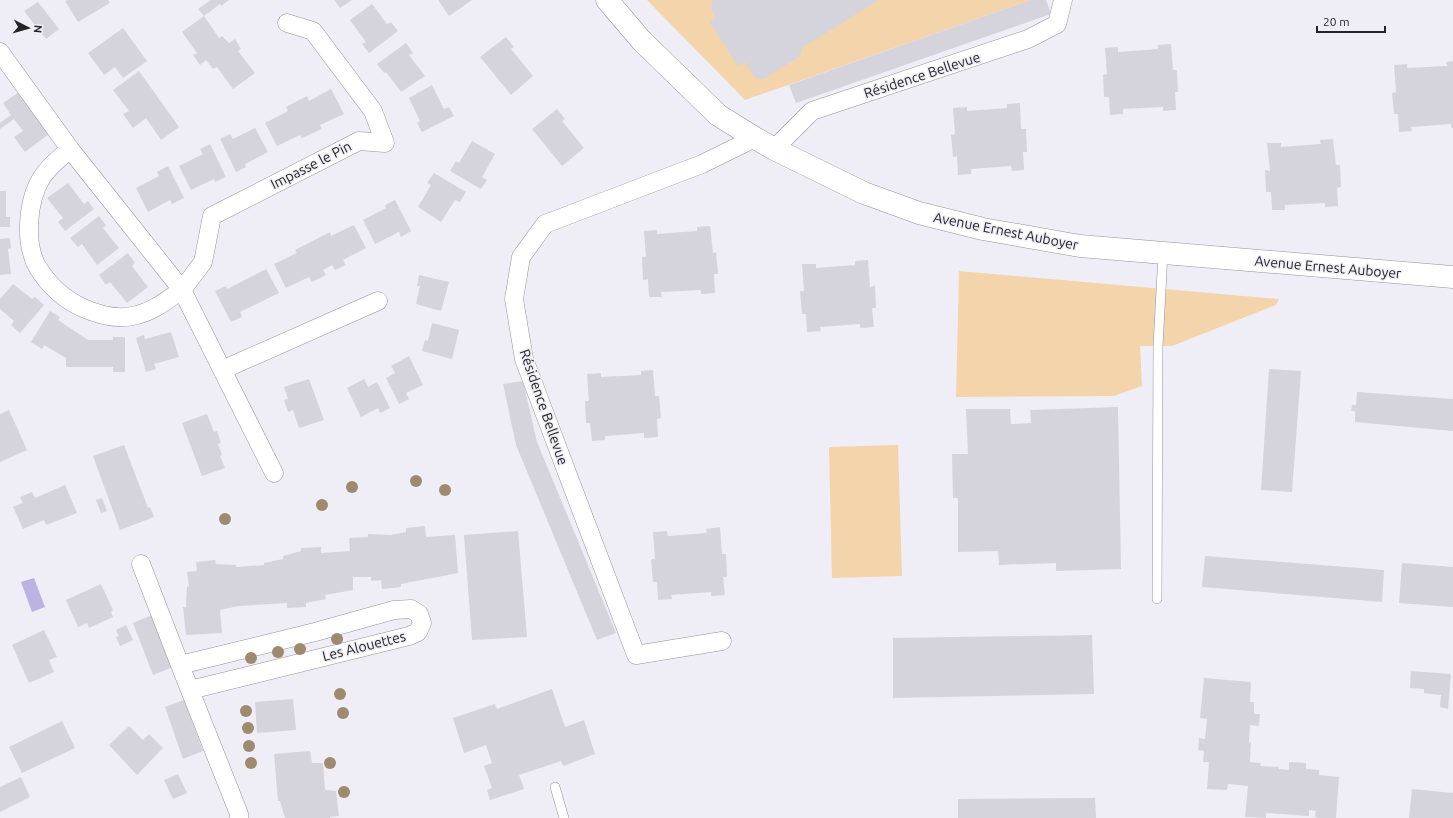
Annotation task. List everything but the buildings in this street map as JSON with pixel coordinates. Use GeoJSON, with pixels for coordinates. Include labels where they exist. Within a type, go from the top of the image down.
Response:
{"type":"FeatureCollection","features":[{"type":"Feature","properties":{"kind":"street","name":"Avenue Ernest Auboyer"},"geometry":{"type":"LineString","coordinates":[[607,0],[641,40],[718,115],[774,149],[864,193],[919,213],[983,230],[1080,246],[1453,277]]}},
{"type":"Feature","properties":{"kind":"street","name":"Résidence Bellevue"},"geometry":{"type":"LineString","coordinates":[[774,149],[812,111],[1028,39],[1057,24],[1063,0]]}},
{"type":"Feature","properties":{"kind":"street","name":"Impasse le Pin"},"geometry":{"type":"LineString","coordinates":[[70,149],[51,166],[41,178],[29,212],[29,233],[32,250],[38,267],[61,295],[78,306],[91,311],[121,317],[136,316],[150,310],[182,290],[203,262],[212,216],[359,141],[386,143],[373,111],[313,31],[287,23]]}},
{"type":"Feature","properties":{"kind":"street"},"geometry":{"type":"LineString","coordinates":[[0,52],[70,149],[182,290],[274,473]]}},
{"type":"Feature","properties":{"kind":"street","name":"Résidence Bellevue"},"geometry":{"type":"LineString","coordinates":[[722,641],[636,655],[524,359],[514,299],[521,257],[545,224],[702,164],[755,138]]}},
{"type":"Feature","properties":{"kind":"street"},"geometry":{"type":"LineString","coordinates":[[222,370],[378,301]]}},
{"type":"Feature","properties":{"kind":"street"},"geometry":{"type":"LineString","coordinates":[[141,564],[239,814],[239,818]]}},
{"type":"Feature","properties":{"kind":"street","name":"Les Alouettes"},"geometry":{"type":"LineString","coordinates":[[180,665],[315,632],[394,610],[411,609],[419,614],[422,623],[418,632],[409,636],[190,690]]}},
{"type":"Feature","properties":{"kind":"lane"},"geometry":{"type":"LineString","coordinates":[[1157,599],[1158,346],[1163,253]]}},
{"type":"Feature","properties":{"kind":"lane"},"geometry":{"type":"LineString","coordinates":[[555,786],[564,818]]}},
{"type":"Feature","properties":{"kind":"shaded area"},"geometry":{"type":"Polygon","coordinates":[[[647,0],[1031,0],[745,100],[647,0]]]}},
{"type":"Feature","properties":{"kind":"shaded area"},"geometry":{"type":"Polygon","coordinates":[[[959,271],[1279,299],[1276,305],[1172,346],[1140,346],[1142,386],[1114,396],[956,397],[959,271]]]}},
{"type":"Feature","properties":{"kind":"shaded area"},"geometry":{"type":"Polygon","coordinates":[[[898,445],[902,576],[832,578],[829,447],[898,445]]]}},
{"type":"Feature","properties":{"kind":"shaded area"},"geometry":{"type":"Polygon","coordinates":[[[34,578],[45,607],[32,612],[21,582],[34,578]]]}}]}
